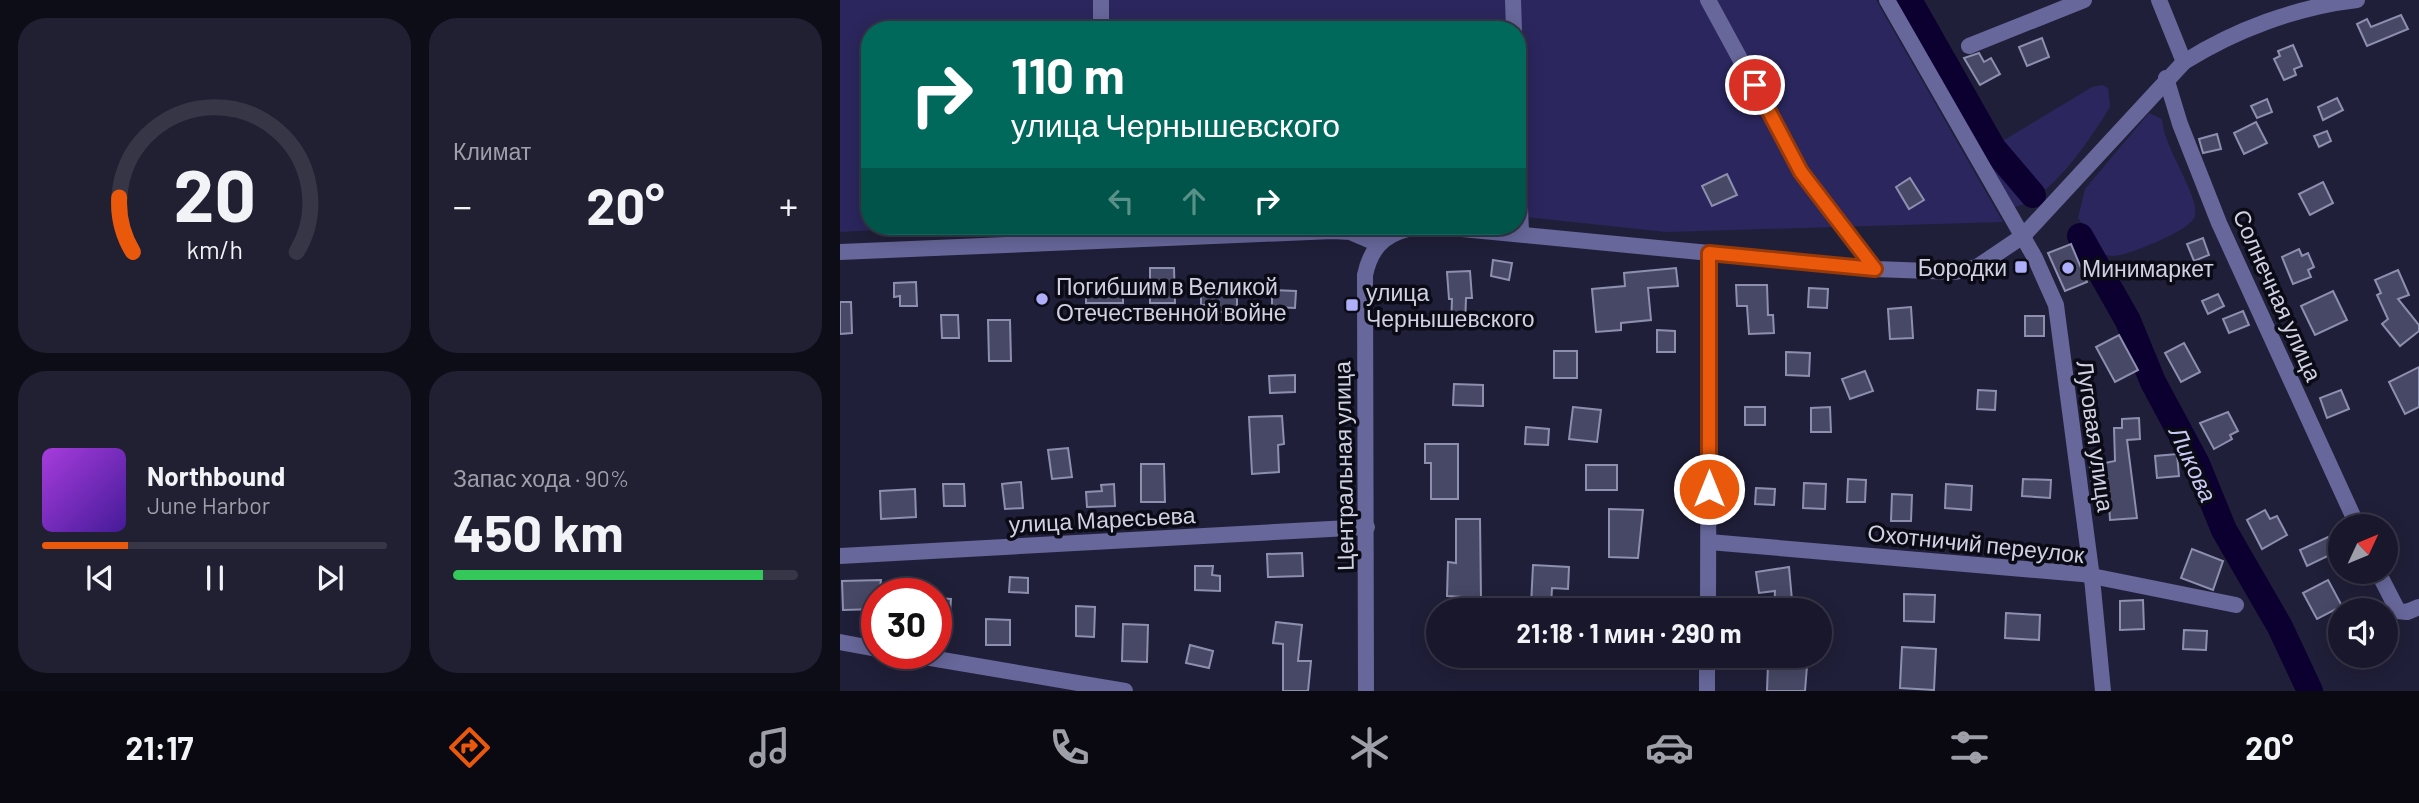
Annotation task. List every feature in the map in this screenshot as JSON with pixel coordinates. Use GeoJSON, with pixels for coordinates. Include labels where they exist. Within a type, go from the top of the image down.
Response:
{"type":"FeatureCollection","features":[{"type":"Feature","properties":{"kind":"street"},"geometry":{"type":"LineString","coordinates":[[1101,0],[1101,21]]}},
{"type":"Feature","properties":{"kind":"street"},"geometry":{"type":"LineString","coordinates":[[1513,0],[1514,21]]}},
{"type":"Feature","properties":{"kind":"street"},"geometry":{"type":"LineString","coordinates":[[1708,0],[1801,172],[1875,269]]}},
{"type":"Feature","properties":{"kind":"street","name":"Луговая улица"},"geometry":{"type":"LineString","coordinates":[[1887,0],[2023,236],[2056,306],[2092,578],[2103,691]]}},
{"type":"Feature","properties":{"kind":"street"},"geometry":{"type":"LineString","coordinates":[[1969,46],[2084,0]]}},
{"type":"Feature","properties":{"kind":"street"},"geometry":{"type":"LineString","coordinates":[[2159,0],[2182,64]]}},
{"type":"Feature","properties":{"kind":"street"},"geometry":{"type":"LineString","coordinates":[[1526,233],[1875,269],[1933,273],[1977,267],[2023,236],[2166,78],[2182,64],[2215,43],[2252,27],[2357,0]]}},
{"type":"Feature","properties":{"kind":"street","name":"Солнечная улица"},"geometry":{"type":"LineString","coordinates":[[2166,78],[2180,124],[2219,223],[2352,514]]}},
{"type":"Feature","properties":{"kind":"street"},"geometry":{"type":"LineString","coordinates":[[840,252],[1087,235]]}},
{"type":"Feature","properties":{"kind":"street"},"geometry":{"type":"LineString","coordinates":[[1357,235],[1378,244],[1390,235]]}},
{"type":"Feature","properties":{"kind":"street","name":"Центральная улица"},"geometry":{"type":"LineString","coordinates":[[1366,691],[1364,312],[1368,262],[1378,244]]}},
{"type":"Feature","properties":{"kind":"street"},"geometry":{"type":"LineString","coordinates":[[1708,598],[1709,253]]}},
{"type":"Feature","properties":{"kind":"street","name":"улица Маресьева"},"geometry":{"type":"LineString","coordinates":[[840,556],[1367,527]]}},
{"type":"Feature","properties":{"kind":"street","name":"Охотничий переулок"},"geometry":{"type":"LineString","coordinates":[[1709,542],[2082,574],[2236,605]]}},
{"type":"Feature","properties":{"kind":"street"},"geometry":{"type":"LineString","coordinates":[[2384,584],[2398,611],[2407,612],[2419,607]]}},
{"type":"Feature","properties":{"kind":"street"},"geometry":{"type":"LineString","coordinates":[[840,642],[861,646]]}},
{"type":"Feature","properties":{"kind":"street"},"geometry":{"type":"LineString","coordinates":[[952,662],[1125,691]]}},
{"type":"Feature","properties":{"kind":"street"},"geometry":{"type":"LineString","coordinates":[[1707,668],[1707,691]]}},
{"type":"Feature","properties":{"kind":"shaded area"},"geometry":{"type":"Polygon","coordinates":[[[840,0],[1876,0],[2003,222],[1666,232],[1526,217],[1526,21],[861,21],[861,231],[840,232],[840,0]]]}},
{"type":"Feature","properties":{"kind":"shaded area"},"geometry":{"type":"Polygon","coordinates":[[[1960,81],[2001,142],[2092,87],[2102,85],[2108,88],[2110,107],[2092,135],[2054,182],[2025,203],[2010,208],[1956,103],[1954,90],[1960,81]]]}},
{"type":"Feature","properties":{"kind":"shaded area"},"geometry":{"type":"Polygon","coordinates":[[[2149,113],[2162,119],[2168,143],[2192,196],[2195,216],[2172,235],[2145,247],[2114,256],[2098,252],[2090,246],[2087,230],[2078,218],[2085,189],[2149,113]]]}},
{"type":"Feature","properties":{"kind":"building"},"geometry":{"type":"Polygon","coordinates":[[[2401,15],[2408,29],[2367,46],[2357,24],[2367,19],[2371,27],[2401,15]]]}},
{"type":"Feature","properties":{"kind":"building"},"geometry":{"type":"Polygon","coordinates":[[[2042,38],[2049,57],[2027,66],[2019,47],[2042,38]]]}},
{"type":"Feature","properties":{"kind":"building"},"geometry":{"type":"Polygon","coordinates":[[[2293,45],[2302,66],[2294,69],[2296,75],[2284,80],[2274,59],[2280,56],[2278,51],[2293,45]]]}},
{"type":"Feature","properties":{"kind":"building"},"geometry":{"type":"Polygon","coordinates":[[[1979,53],[1984,62],[1991,58],[2000,74],[1980,85],[1964,58],[1979,53]]]}},
{"type":"Feature","properties":{"kind":"building"},"geometry":{"type":"Polygon","coordinates":[[[2337,98],[2343,110],[2323,120],[2318,107],[2337,98]]]}},
{"type":"Feature","properties":{"kind":"building"},"geometry":{"type":"Polygon","coordinates":[[[2267,99],[2272,112],[2257,118],[2251,106],[2267,99]]]}},
{"type":"Feature","properties":{"kind":"building"},"geometry":{"type":"Polygon","coordinates":[[[2256,122],[2267,143],[2244,154],[2234,133],[2256,122]]]}},
{"type":"Feature","properties":{"kind":"building"},"geometry":{"type":"Polygon","coordinates":[[[2327,131],[2331,141],[2319,147],[2314,136],[2327,131]]]}},
{"type":"Feature","properties":{"kind":"building"},"geometry":{"type":"Polygon","coordinates":[[[2217,134],[2221,149],[2203,153],[2199,139],[2217,134]]]}},
{"type":"Feature","properties":{"kind":"building"},"geometry":{"type":"Polygon","coordinates":[[[1727,174],[1737,195],[1712,206],[1702,186],[1727,174]]]}},
{"type":"Feature","properties":{"kind":"building"},"geometry":{"type":"Polygon","coordinates":[[[1910,178],[1924,200],[1909,209],[1896,187],[1910,178]]]}},
{"type":"Feature","properties":{"kind":"building"},"geometry":{"type":"Polygon","coordinates":[[[2323,182],[2333,203],[2310,215],[2299,194],[2323,182]]]}},
{"type":"Feature","properties":{"kind":"building"},"geometry":{"type":"Polygon","coordinates":[[[2203,238],[2209,255],[2194,261],[2187,244],[2203,238]]]}},
{"type":"Feature","properties":{"kind":"building","name":"Минимаркет"},"geometry":{"type":"Polygon","coordinates":[[[2071,244],[2087,282],[2065,291],[2048,253],[2071,244]]]}},
{"type":"Feature","properties":{"kind":"building"},"geometry":{"type":"Polygon","coordinates":[[[2299,249],[2302,256],[2308,253],[2314,267],[2308,270],[2311,277],[2293,284],[2282,257],[2299,249]]]}},
{"type":"Feature","properties":{"kind":"building"},"geometry":{"type":"Polygon","coordinates":[[[1493,260],[1512,263],[1509,280],[1491,276],[1493,260]]]}},
{"type":"Feature","properties":{"kind":"building"},"geometry":{"type":"Polygon","coordinates":[[[1150,268],[1174,268],[1175,303],[1150,303],[1150,268]]]}},
{"type":"Feature","properties":{"kind":"building"},"geometry":{"type":"Polygon","coordinates":[[[1676,268],[1678,286],[1648,288],[1651,320],[1621,323],[1621,330],[1596,332],[1592,289],[1625,286],[1624,273],[1676,268]]]}},
{"type":"Feature","properties":{"kind":"building"},"geometry":{"type":"Polygon","coordinates":[[[2398,270],[2409,295],[2398,299],[2419,325],[2419,331],[2400,346],[2382,324],[2388,319],[2377,295],[2381,293],[2375,280],[2398,270]]]}},
{"type":"Feature","properties":{"kind":"building"},"geometry":{"type":"Polygon","coordinates":[[[1470,271],[1472,298],[1466,298],[1465,327],[1451,327],[1452,299],[1449,299],[1447,272],[1470,271]]]}},
{"type":"Feature","properties":{"kind":"building"},"geometry":{"type":"Polygon","coordinates":[[[1086,281],[1123,281],[1123,303],[1086,303],[1086,281]]]}},
{"type":"Feature","properties":{"kind":"building"},"geometry":{"type":"Polygon","coordinates":[[[916,282],[917,306],[900,306],[900,296],[894,297],[894,283],[916,282]]]}},
{"type":"Feature","properties":{"kind":"building"},"geometry":{"type":"Polygon","coordinates":[[[1201,282],[1237,282],[1237,312],[1212,312],[1212,305],[1201,305],[1201,282]]]}},
{"type":"Feature","properties":{"kind":"building"},"geometry":{"type":"Polygon","coordinates":[[[1736,285],[1767,285],[1768,315],[1773,315],[1774,333],[1749,334],[1747,306],[1737,306],[1736,285]]]}},
{"type":"Feature","properties":{"kind":"building"},"geometry":{"type":"Polygon","coordinates":[[[1809,288],[1828,289],[1827,308],[1808,307],[1809,288]]]}},
{"type":"Feature","properties":{"kind":"building"},"geometry":{"type":"Polygon","coordinates":[[[1272,290],[1296,291],[1295,308],[1272,307],[1272,290]]]}},
{"type":"Feature","properties":{"kind":"building"},"geometry":{"type":"Polygon","coordinates":[[[2333,291],[2347,320],[2315,335],[2301,306],[2333,291]]]}},
{"type":"Feature","properties":{"kind":"building"},"geometry":{"type":"Polygon","coordinates":[[[2218,294],[2224,306],[2208,314],[2202,301],[2218,294]]]}},
{"type":"Feature","properties":{"kind":"building"},"geometry":{"type":"Polygon","coordinates":[[[840,302],[851,302],[852,333],[840,334],[840,302]]]}},
{"type":"Feature","properties":{"kind":"building"},"geometry":{"type":"Polygon","coordinates":[[[1911,307],[1913,338],[1890,339],[1888,309],[1911,307]]]}},
{"type":"Feature","properties":{"kind":"building"},"geometry":{"type":"Polygon","coordinates":[[[2243,311],[2249,325],[2229,333],[2223,319],[2243,311]]]}},
{"type":"Feature","properties":{"kind":"building"},"geometry":{"type":"Polygon","coordinates":[[[941,315],[958,315],[959,338],[942,338],[941,315]]]}},
{"type":"Feature","properties":{"kind":"building"},"geometry":{"type":"Polygon","coordinates":[[[2025,316],[2044,316],[2044,336],[2025,336],[2025,316]]]}},
{"type":"Feature","properties":{"kind":"building"},"geometry":{"type":"Polygon","coordinates":[[[988,320],[1010,320],[1011,361],[989,361],[988,320]]]}},
{"type":"Feature","properties":{"kind":"building"},"geometry":{"type":"Polygon","coordinates":[[[1657,330],[1675,331],[1675,352],[1657,352],[1657,330]]]}},
{"type":"Feature","properties":{"kind":"building"},"geometry":{"type":"Polygon","coordinates":[[[2119,335],[2138,370],[2115,382],[2096,347],[2119,335]]]}},
{"type":"Feature","properties":{"kind":"building"},"geometry":{"type":"Polygon","coordinates":[[[2184,343],[2200,372],[2181,382],[2165,353],[2184,343]]]}},
{"type":"Feature","properties":{"kind":"building"},"geometry":{"type":"Polygon","coordinates":[[[1554,351],[1577,351],[1577,378],[1554,378],[1554,351]]]}},
{"type":"Feature","properties":{"kind":"building"},"geometry":{"type":"Polygon","coordinates":[[[1786,352],[1810,353],[1809,376],[1786,375],[1786,352]]]}},
{"type":"Feature","properties":{"kind":"building"},"geometry":{"type":"Polygon","coordinates":[[[2419,367],[2419,407],[2405,414],[2389,382],[2419,367]]]}},
{"type":"Feature","properties":{"kind":"building"},"geometry":{"type":"Polygon","coordinates":[[[1865,371],[1873,391],[1850,399],[1842,379],[1865,371]]]}},
{"type":"Feature","properties":{"kind":"building"},"geometry":{"type":"Polygon","coordinates":[[[1295,375],[1295,392],[1270,393],[1269,376],[1295,375]]]}},
{"type":"Feature","properties":{"kind":"building"},"geometry":{"type":"Polygon","coordinates":[[[1454,384],[1483,385],[1483,406],[1453,405],[1454,384]]]}},
{"type":"Feature","properties":{"kind":"building"},"geometry":{"type":"Polygon","coordinates":[[[1978,390],[1996,391],[1995,410],[1977,409],[1978,390]]]}},
{"type":"Feature","properties":{"kind":"building"},"geometry":{"type":"Polygon","coordinates":[[[2341,390],[2349,409],[2327,418],[2320,398],[2341,390]]]}},
{"type":"Feature","properties":{"kind":"building"},"geometry":{"type":"Polygon","coordinates":[[[1573,407],[1601,410],[1597,442],[1569,439],[1573,407]]]}},
{"type":"Feature","properties":{"kind":"building"},"geometry":{"type":"Polygon","coordinates":[[[1745,407],[1765,407],[1765,425],[1745,425],[1745,407]]]}},
{"type":"Feature","properties":{"kind":"building"},"geometry":{"type":"Polygon","coordinates":[[[1830,407],[1831,432],[1811,432],[1811,408],[1830,407]]]}},
{"type":"Feature","properties":{"kind":"building"},"geometry":{"type":"Polygon","coordinates":[[[2228,412],[2238,431],[2230,435],[2232,439],[2214,449],[2200,423],[2228,412]]]}},
{"type":"Feature","properties":{"kind":"building"},"geometry":{"type":"Polygon","coordinates":[[[1282,416],[1284,444],[1278,445],[1279,472],[1252,474],[1249,417],[1282,416]]]}},
{"type":"Feature","properties":{"kind":"building"},"geometry":{"type":"Polygon","coordinates":[[[2139,418],[2140,439],[2127,440],[2137,518],[2110,520],[2108,486],[2092,487],[2090,466],[2115,461],[2114,428],[2122,428],[2122,419],[2139,418]]]}},
{"type":"Feature","properties":{"kind":"building"},"geometry":{"type":"Polygon","coordinates":[[[1526,427],[1549,429],[1548,445],[1525,444],[1526,427]]]}},
{"type":"Feature","properties":{"kind":"building"},"geometry":{"type":"Polygon","coordinates":[[[1425,444],[1458,444],[1458,499],[1431,499],[1431,463],[1425,463],[1425,444]]]}},
{"type":"Feature","properties":{"kind":"building"},"geometry":{"type":"Polygon","coordinates":[[[1068,448],[1072,477],[1052,479],[1048,450],[1068,448]]]}},
{"type":"Feature","properties":{"kind":"building"},"geometry":{"type":"Polygon","coordinates":[[[2177,454],[2179,476],[2157,478],[2155,456],[2177,454]]]}},
{"type":"Feature","properties":{"kind":"building"},"geometry":{"type":"Polygon","coordinates":[[[1141,464],[1164,464],[1165,502],[1141,502],[1141,464]]]}},
{"type":"Feature","properties":{"kind":"building"},"geometry":{"type":"Polygon","coordinates":[[[1586,465],[1617,465],[1617,490],[1586,490],[1586,465]]]}},
{"type":"Feature","properties":{"kind":"building"},"geometry":{"type":"Polygon","coordinates":[[[1848,479],[1866,480],[1865,502],[1847,502],[1848,479]]]}},
{"type":"Feature","properties":{"kind":"building"},"geometry":{"type":"Polygon","coordinates":[[[2023,479],[2051,480],[2050,498],[2022,496],[2023,479]]]}},
{"type":"Feature","properties":{"kind":"building"},"geometry":{"type":"Polygon","coordinates":[[[1021,482],[1023,508],[1005,509],[1002,484],[1021,482]]]}},
{"type":"Feature","properties":{"kind":"building"},"geometry":{"type":"Polygon","coordinates":[[[1804,483],[1826,484],[1825,509],[1803,508],[1804,483]]]}},
{"type":"Feature","properties":{"kind":"building"},"geometry":{"type":"Polygon","coordinates":[[[943,484],[964,484],[965,506],[944,506],[943,484]]]}},
{"type":"Feature","properties":{"kind":"building"},"geometry":{"type":"Polygon","coordinates":[[[1114,484],[1115,506],[1087,507],[1086,492],[1102,491],[1101,485],[1114,484]]]}},
{"type":"Feature","properties":{"kind":"building"},"geometry":{"type":"Polygon","coordinates":[[[1946,484],[1972,486],[1971,510],[1945,508],[1946,484]]]}},
{"type":"Feature","properties":{"kind":"building"},"geometry":{"type":"Polygon","coordinates":[[[1756,488],[1775,489],[1774,505],[1755,504],[1756,488]]]}},
{"type":"Feature","properties":{"kind":"building"},"geometry":{"type":"Polygon","coordinates":[[[915,489],[916,517],[881,519],[880,491],[915,489]]]}},
{"type":"Feature","properties":{"kind":"building"},"geometry":{"type":"Polygon","coordinates":[[[1892,494],[1912,495],[1911,521],[1891,521],[1892,494]]]}},
{"type":"Feature","properties":{"kind":"building"},"geometry":{"type":"Polygon","coordinates":[[[1609,509],[1643,510],[1638,558],[1609,557],[1609,509]]]}},
{"type":"Feature","properties":{"kind":"building"},"geometry":{"type":"Polygon","coordinates":[[[2265,510],[2270,519],[2277,516],[2287,535],[2262,549],[2247,520],[2265,510]]]}},
{"type":"Feature","properties":{"kind":"building"},"geometry":{"type":"Polygon","coordinates":[[[1456,519],[1480,519],[1481,598],[1447,596],[1448,562],[1456,563],[1456,519]]]}},
{"type":"Feature","properties":{"kind":"building"},"geometry":{"type":"Polygon","coordinates":[[[2328,537],[2328,556],[2307,566],[2300,550],[2328,537]]]}},
{"type":"Feature","properties":{"kind":"building"},"geometry":{"type":"Polygon","coordinates":[[[2192,549],[2223,561],[2213,590],[2181,578],[2192,549]]]}},
{"type":"Feature","properties":{"kind":"building"},"geometry":{"type":"Polygon","coordinates":[[[1302,553],[1303,576],[1268,577],[1267,554],[1302,553]]]}},
{"type":"Feature","properties":{"kind":"building"},"geometry":{"type":"Polygon","coordinates":[[[1533,565],[1569,567],[1568,589],[1552,588],[1551,598],[1531,598],[1533,565]]]}},
{"type":"Feature","properties":{"kind":"building"},"geometry":{"type":"Polygon","coordinates":[[[1195,566],[1213,566],[1212,575],[1220,576],[1220,591],[1195,590],[1195,566]]]}},
{"type":"Feature","properties":{"kind":"building"},"geometry":{"type":"Polygon","coordinates":[[[1789,567],[1792,598],[1775,598],[1775,591],[1759,593],[1756,572],[1789,567]]]}},
{"type":"Feature","properties":{"kind":"building"},"geometry":{"type":"Polygon","coordinates":[[[1010,577],[1028,578],[1028,593],[1009,592],[1010,577]]]}},
{"type":"Feature","properties":{"kind":"building"},"geometry":{"type":"Polygon","coordinates":[[[2328,580],[2338,598],[2328,598],[2328,613],[2317,619],[2303,593],[2328,580]]]}},
{"type":"Feature","properties":{"kind":"building"},"geometry":{"type":"Polygon","coordinates":[[[842,581],[861,581],[861,609],[843,610],[842,581]]]}},
{"type":"Feature","properties":{"kind":"building"},"geometry":{"type":"Polygon","coordinates":[[[1904,594],[1935,595],[1934,622],[1904,621],[1904,594]]]}},
{"type":"Feature","properties":{"kind":"building"},"geometry":{"type":"Polygon","coordinates":[[[2143,600],[2144,629],[2120,630],[2120,601],[2143,600]]]}},
{"type":"Feature","properties":{"kind":"building"},"geometry":{"type":"Polygon","coordinates":[[[1076,606],[1095,607],[1094,637],[1076,636],[1076,606]]]}},
{"type":"Feature","properties":{"kind":"building"},"geometry":{"type":"Polygon","coordinates":[[[2006,613],[2040,615],[2039,640],[2005,638],[2006,613]]]}},
{"type":"Feature","properties":{"kind":"building"},"geometry":{"type":"Polygon","coordinates":[[[986,619],[1010,620],[1010,645],[986,645],[986,619]]]}},
{"type":"Feature","properties":{"kind":"building"},"geometry":{"type":"Polygon","coordinates":[[[1276,622],[1302,625],[1298,661],[1311,661],[1308,691],[1283,691],[1283,644],[1273,643],[1276,622]]]}},
{"type":"Feature","properties":{"kind":"building"},"geometry":{"type":"Polygon","coordinates":[[[1123,624],[1148,625],[1147,662],[1122,661],[1123,624]]]}},
{"type":"Feature","properties":{"kind":"building"},"geometry":{"type":"Polygon","coordinates":[[[2184,630],[2207,631],[2206,650],[2183,649],[2184,630]]]}},
{"type":"Feature","properties":{"kind":"building"},"geometry":{"type":"Polygon","coordinates":[[[1190,645],[1213,651],[1209,668],[1186,663],[1190,645]]]}},
{"type":"Feature","properties":{"kind":"building"},"geometry":{"type":"Polygon","coordinates":[[[1902,647],[1936,649],[1934,690],[1900,688],[1902,647]]]}},
{"type":"Feature","properties":{"kind":"building"},"geometry":{"type":"Polygon","coordinates":[[[1768,668],[1807,668],[1805,691],[1767,691],[1768,668]]]}},
{"type":"Feature","properties":{"kind":"waterway","name":"Ликова"},"geometry":{"type":"LineString","coordinates":[[1909,0],[1993,148],[2033,195]]}},
{"type":"Feature","properties":{"kind":"waterway","name":"Ликова"},"geometry":{"type":"LineString","coordinates":[[2080,236],[2128,321],[2153,382],[2197,464],[2224,530],[2280,627],[2310,691]]}},
{"type":"Feature","properties":{"kind":"place","name":"Бородки"},"geometry":{"type":"Point","coordinates":[2021,267]}},
{"type":"Feature","properties":{"kind":"place","name":"Минимаркет"},"geometry":{"type":"Point","coordinates":[2068,268]}},
{"type":"Feature","properties":{"kind":"place","name":"Погибшим в Великой Отечественной войне"},"geometry":{"type":"Point","coordinates":[1042,299]}},
{"type":"Feature","properties":{"kind":"place","name":"улица Чернышевского"},"geometry":{"type":"Point","coordinates":[1352,305]}},
{"type":"Feature","properties":{"kind":"route"},"geometry":{"type":"LineString","coordinates":[[1709,489],[1709,253],[1875,269],[1801,172],[1755,85]]}}]}
